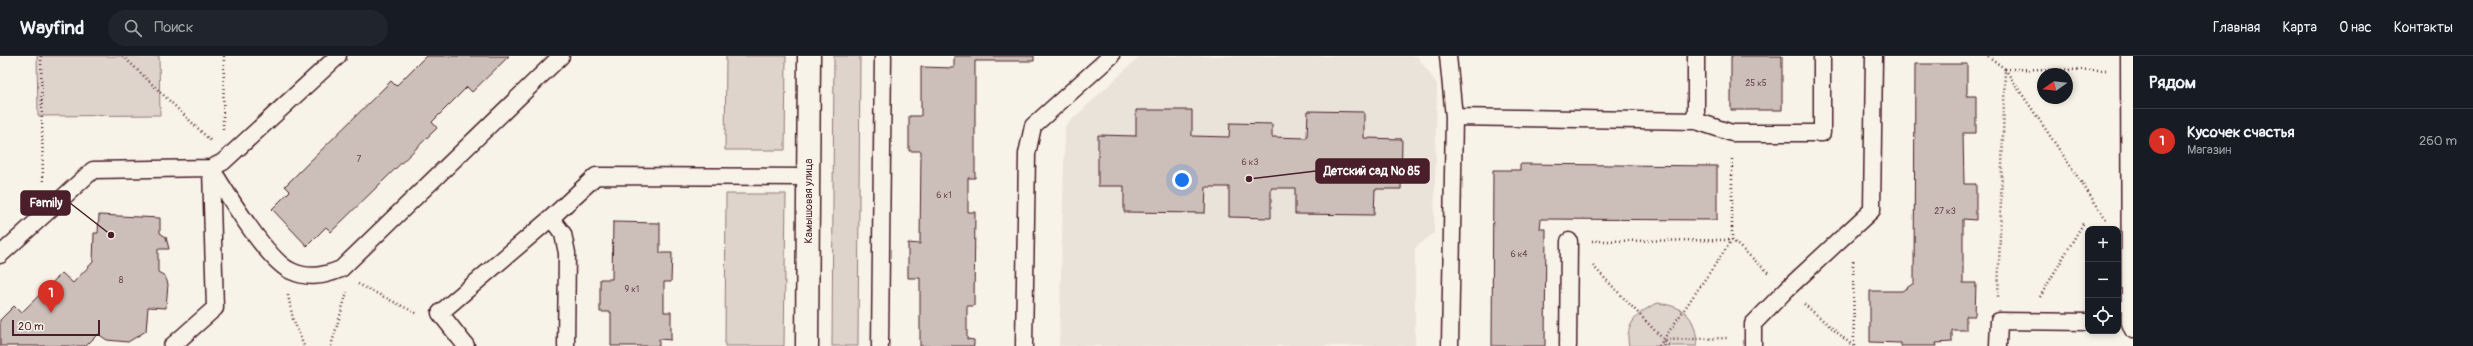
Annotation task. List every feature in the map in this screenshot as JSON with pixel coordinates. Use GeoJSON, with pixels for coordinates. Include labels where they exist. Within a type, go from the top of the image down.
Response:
{"type":"FeatureCollection","features":[{"type":"Feature","properties":{"kind":"street","name":"Камышовая улица"},"geometry":{"type":"LineString","coordinates":[[807,346],[809,56]]}},
{"type":"Feature","properties":{"kind":"lane"},"geometry":{"type":"LineString","coordinates":[[0,256],[93,170],[219,161],[338,56]]}},
{"type":"Feature","properties":{"kind":"lane"},"geometry":{"type":"LineString","coordinates":[[219,161],[232,201],[270,253],[289,271],[305,276],[345,274],[561,56]]}},
{"type":"Feature","properties":{"kind":"lane"},"geometry":{"type":"LineString","coordinates":[[880,346],[883,56]]}},
{"type":"Feature","properties":{"kind":"lane"},"geometry":{"type":"LineString","coordinates":[[1024,346],[1027,154],[1033,126],[1111,56]]}},
{"type":"Feature","properties":{"kind":"lane"},"geometry":{"type":"LineString","coordinates":[[1448,56],[1454,117],[1450,346]]}},
{"type":"Feature","properties":{"kind":"lane"},"geometry":{"type":"LineString","coordinates":[[1696,56],[1696,121]]}},
{"type":"Feature","properties":{"kind":"lane"},"geometry":{"type":"LineString","coordinates":[[1454,117],[1696,121],[1732,133],[1822,133],[1822,56]]}},
{"type":"Feature","properties":{"kind":"lane"},"geometry":{"type":"LineString","coordinates":[[1753,342],[1753,324],[1787,289],[1872,210],[1874,56]]}},
{"type":"Feature","properties":{"kind":"lane"},"geometry":{"type":"LineString","coordinates":[[2127,325],[2129,63]]}},
{"type":"Feature","properties":{"kind":"lane"},"geometry":{"type":"LineString","coordinates":[[172,346],[215,308],[219,161]]}},
{"type":"Feature","properties":{"kind":"lane"},"geometry":{"type":"LineString","coordinates":[[466,346],[440,313],[551,218],[596,176],[808,177]]}},
{"type":"Feature","properties":{"kind":"lane"},"geometry":{"type":"LineString","coordinates":[[551,218],[562,234],[567,253],[566,346]]}},
{"type":"Feature","properties":{"kind":"lane"},"geometry":{"type":"LineString","coordinates":[[1568,346],[1569,241]]}},
{"type":"Feature","properties":{"kind":"lane"},"geometry":{"type":"LineString","coordinates":[[1998,346],[1999,321],[2085,322]]}},
{"type":"Feature","properties":{"kind":"path"},"geometry":{"type":"LineString","coordinates":[[41,56],[43,216]]}},
{"type":"Feature","properties":{"kind":"path"},"geometry":{"type":"LineString","coordinates":[[123,56],[219,161]]}},
{"type":"Feature","properties":{"kind":"path"},"geometry":{"type":"LineString","coordinates":[[219,161],[224,56]]}},
{"type":"Feature","properties":{"kind":"path"},"geometry":{"type":"LineString","coordinates":[[1988,56],[2004,69],[2108,222]]}},
{"type":"Feature","properties":{"kind":"path"},"geometry":{"type":"LineString","coordinates":[[2004,69],[2129,63]]}},
{"type":"Feature","properties":{"kind":"path"},"geometry":{"type":"LineString","coordinates":[[1999,321],[2004,69]]}},
{"type":"Feature","properties":{"kind":"path"},"geometry":{"type":"LineString","coordinates":[[1569,241],[1732,240],[1732,133]]}},
{"type":"Feature","properties":{"kind":"path"},"geometry":{"type":"LineString","coordinates":[[2026,321],[2084,222]]}},
{"type":"Feature","properties":{"kind":"path"},"geometry":{"type":"LineString","coordinates":[[1853,227],[1854,346]]}},
{"type":"Feature","properties":{"kind":"path"},"geometry":{"type":"LineString","coordinates":[[1569,241],[1670,346]]}},
{"type":"Feature","properties":{"kind":"path"},"geometry":{"type":"LineString","coordinates":[[289,271],[288,296],[293,319],[304,346]]}},
{"type":"Feature","properties":{"kind":"path"},"geometry":{"type":"LineString","coordinates":[[331,346],[345,274],[415,314],[440,313]]}},
{"type":"Feature","properties":{"kind":"path"},"geometry":{"type":"LineString","coordinates":[[1664,340],[1753,342]]}},
{"type":"Feature","properties":{"kind":"path"},"geometry":{"type":"LineString","coordinates":[[1664,340],[1664,346]]}},
{"type":"Feature","properties":{"kind":"shaded area"},"geometry":{"type":"Polygon","coordinates":[[[37,56],[159,56],[160,115],[38,116],[37,56]]]}},
{"type":"Feature","properties":{"kind":"shaded area"},"geometry":{"type":"Polygon","coordinates":[[[726,56],[786,56],[785,150],[725,150],[726,56]]]}},
{"type":"Feature","properties":{"kind":"shaded area"},"geometry":{"type":"Polygon","coordinates":[[[834,56],[860,56],[858,346],[832,346],[834,56]]]}},
{"type":"Feature","properties":{"kind":"shaded area"},"geometry":{"type":"Polygon","coordinates":[[[1140,56],[1417,56],[1437,84],[1434,233],[1415,248],[1415,346],[1059,346],[1065,126],[1140,56]]]}},
{"type":"Feature","properties":{"kind":"shaded area"},"geometry":{"type":"Polygon","coordinates":[[[726,194],[786,194],[784,346],[725,346],[726,194]]]}},
{"type":"Feature","properties":{"kind":"shaded area"},"geometry":{"type":"Polygon","coordinates":[[[1658,303],[1676,307],[1688,315],[1692,321],[1697,346],[1629,346],[1629,331],[1634,319],[1651,306],[1658,303]]]}},
{"type":"Feature","properties":{"kind":"building"},"geometry":{"type":"Polygon","coordinates":[[[426,56],[509,56],[472,92],[467,87],[432,122],[437,128],[331,232],[326,227],[307,246],[272,209],[290,191],[285,186],[391,81],[396,86],[426,56]]]}},
{"type":"Feature","properties":{"kind":"building"},"geometry":{"type":"Polygon","coordinates":[[[954,56],[1034,56],[1034,61],[975,61],[975,178],[968,178],[968,212],[975,212],[974,306],[967,306],[967,339],[974,340],[974,346],[920,346],[920,278],[908,278],[908,243],[920,244],[921,151],[909,151],[909,116],[921,116],[921,67],[954,68],[954,56]]]}},
{"type":"Feature","properties":{"kind":"building"},"geometry":{"type":"Polygon","coordinates":[[[1731,56],[1782,56],[1782,110],[1731,110],[1731,56]]]}},
{"type":"Feature","properties":{"kind":"building"},"geometry":{"type":"Polygon","coordinates":[[[1915,64],[1967,64],[1967,96],[1976,96],[1976,133],[1963,133],[1964,184],[1976,184],[1976,220],[1963,219],[1963,283],[1976,283],[1975,316],[1966,316],[1966,330],[1952,330],[1952,342],[1936,343],[1937,346],[1901,346],[1901,343],[1870,342],[1870,291],[1902,291],[1914,283],[1915,64]]]}},
{"type":"Feature","properties":{"kind":"building"},"geometry":{"type":"Polygon","coordinates":[[[1136,110],[1192,110],[1192,136],[1229,137],[1230,123],[1272,124],[1272,137],[1307,138],[1308,111],[1364,112],[1364,138],[1402,139],[1401,189],[1375,189],[1374,215],[1295,214],[1295,188],[1271,188],[1271,218],[1229,217],[1229,187],[1206,187],[1205,213],[1124,212],[1124,186],[1098,186],[1098,135],[1136,136],[1136,110]]]}},
{"type":"Feature","properties":{"kind":"building"},"geometry":{"type":"Polygon","coordinates":[[[1520,164],[1717,166],[1717,220],[1541,219],[1540,229],[1546,229],[1545,346],[1492,346],[1493,170],[1520,170],[1520,164]]]}},
{"type":"Feature","properties":{"kind":"building"},"geometry":{"type":"Polygon","coordinates":[[[99,215],[160,218],[160,233],[166,237],[169,249],[158,249],[158,272],[165,276],[168,284],[166,308],[148,307],[146,331],[128,342],[107,340],[98,334],[86,346],[0,346],[0,320],[14,306],[21,313],[62,273],[73,283],[93,262],[94,233],[98,233],[99,215]]]}},
{"type":"Feature","properties":{"kind":"building"},"geometry":{"type":"Polygon","coordinates":[[[613,222],[660,223],[660,253],[672,253],[671,282],[664,282],[664,312],[671,312],[671,340],[659,339],[659,346],[611,346],[611,312],[600,312],[600,279],[612,279],[613,222]]]}},
{"type":"Feature","properties":{"kind":"place","name":"Детский сад № 85"},"geometry":{"type":"Point","coordinates":[1249,179]}},
{"type":"Feature","properties":{"kind":"place","name":"Family"},"geometry":{"type":"Point","coordinates":[111,235]}},
{"type":"Feature","properties":{"kind":"place","name":"Кусочек счастья"},"geometry":{"type":"Point","coordinates":[51,313]}}]}
